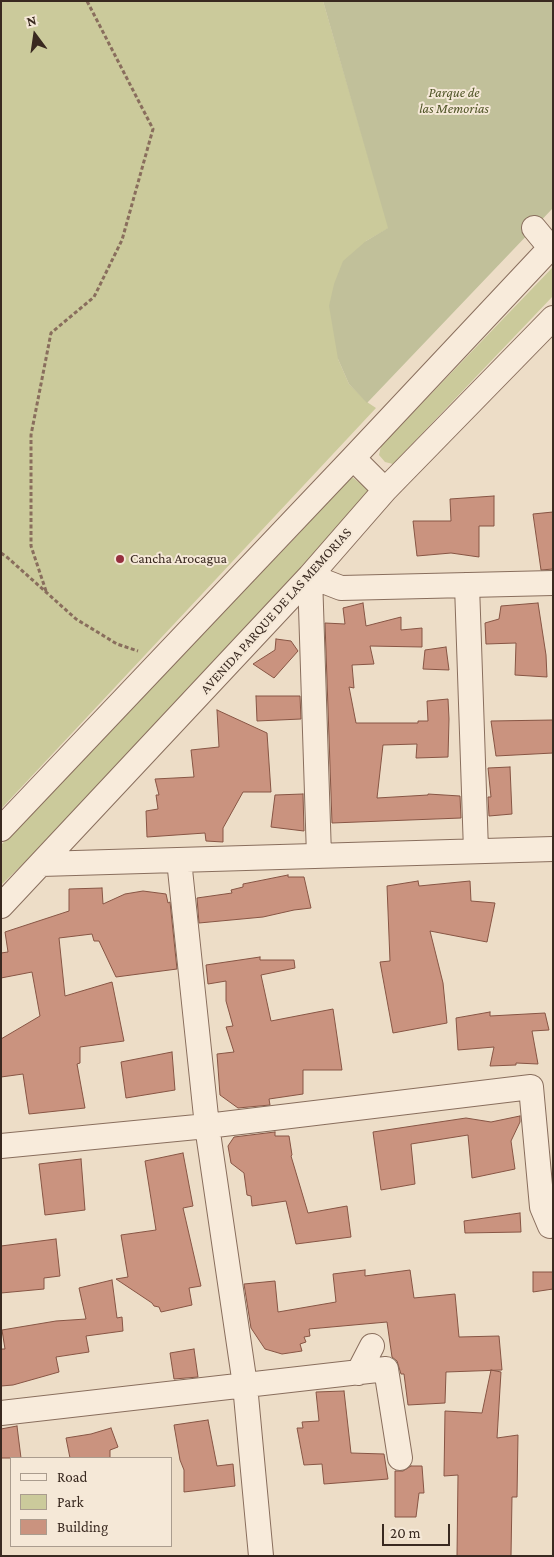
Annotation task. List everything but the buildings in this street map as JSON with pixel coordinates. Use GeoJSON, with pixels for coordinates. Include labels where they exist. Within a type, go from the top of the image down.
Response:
{"type":"FeatureCollection","features":[{"type":"Feature","properties":{"kind":"street"},"geometry":{"type":"LineString","coordinates":[[1,829],[552,248],[534,228]]}},
{"type":"Feature","properties":{"kind":"street","name":"AVENIDA PARQUE DE LAS MEMORIAS"},"geometry":{"type":"LineString","coordinates":[[1,906],[310,576],[385,490],[553,318]]}},
{"type":"Feature","properties":{"kind":"street"},"geometry":{"type":"LineString","coordinates":[[353,458],[385,490]]}},
{"type":"Feature","properties":{"kind":"street"},"geometry":{"type":"LineString","coordinates":[[319,856],[310,576],[341,588],[553,583]]}},
{"type":"Feature","properties":{"kind":"street"},"geometry":{"type":"LineString","coordinates":[[466,585],[476,851]]}},
{"type":"Feature","properties":{"kind":"street"},"geometry":{"type":"LineString","coordinates":[[40,864],[553,849]]}},
{"type":"Feature","properties":{"kind":"street"},"geometry":{"type":"LineString","coordinates":[[180,860],[207,1126],[245,1385],[261,1556]]}},
{"type":"Feature","properties":{"kind":"street"},"geometry":{"type":"LineString","coordinates":[[1,1146],[207,1126],[532,1087],[542,1207],[550,1226]]}},
{"type":"Feature","properties":{"kind":"street"},"geometry":{"type":"LineString","coordinates":[[358,1373],[372,1346]]}},
{"type":"Feature","properties":{"kind":"street"},"geometry":{"type":"LineString","coordinates":[[1,1413],[386,1369],[400,1458]]}},
{"type":"Feature","properties":{"kind":"path"},"geometry":{"type":"LineString","coordinates":[[46,591],[30,546],[31,435],[51,333],[94,297],[122,240],[153,129],[87,1]]}},
{"type":"Feature","properties":{"kind":"path"},"geometry":{"type":"LineString","coordinates":[[1,553],[76,619],[117,644],[162,659]]}},
{"type":"Feature","properties":{"kind":"green space"},"geometry":{"type":"Polygon","coordinates":[[[1,1],[323,1],[389,228],[366,241],[338,359],[349,384],[376,408],[1,809],[1,1]]]}},
{"type":"Feature","properties":{"kind":"green space","name":"Parque de las Memorias"},"geometry":{"type":"Polygon","coordinates":[[[323,1],[553,1],[553,208],[367,403],[349,384],[338,359],[329,306],[334,284],[343,261],[366,241],[388,228],[323,1]]]}},
{"type":"Feature","properties":{"kind":"green space"},"geometry":{"type":"Polygon","coordinates":[[[552,268],[553,296],[393,464],[385,462],[379,455],[381,446],[552,268]]]}},
{"type":"Feature","properties":{"kind":"green space"},"geometry":{"type":"Polygon","coordinates":[[[351,476],[371,492],[195,687],[54,834],[1,885],[1,845],[79,761],[294,539],[351,476]]]}},
{"type":"Feature","properties":{"kind":"place","name":"Cancha Arocagua"},"geometry":{"type":"Point","coordinates":[120,559]}}]}
